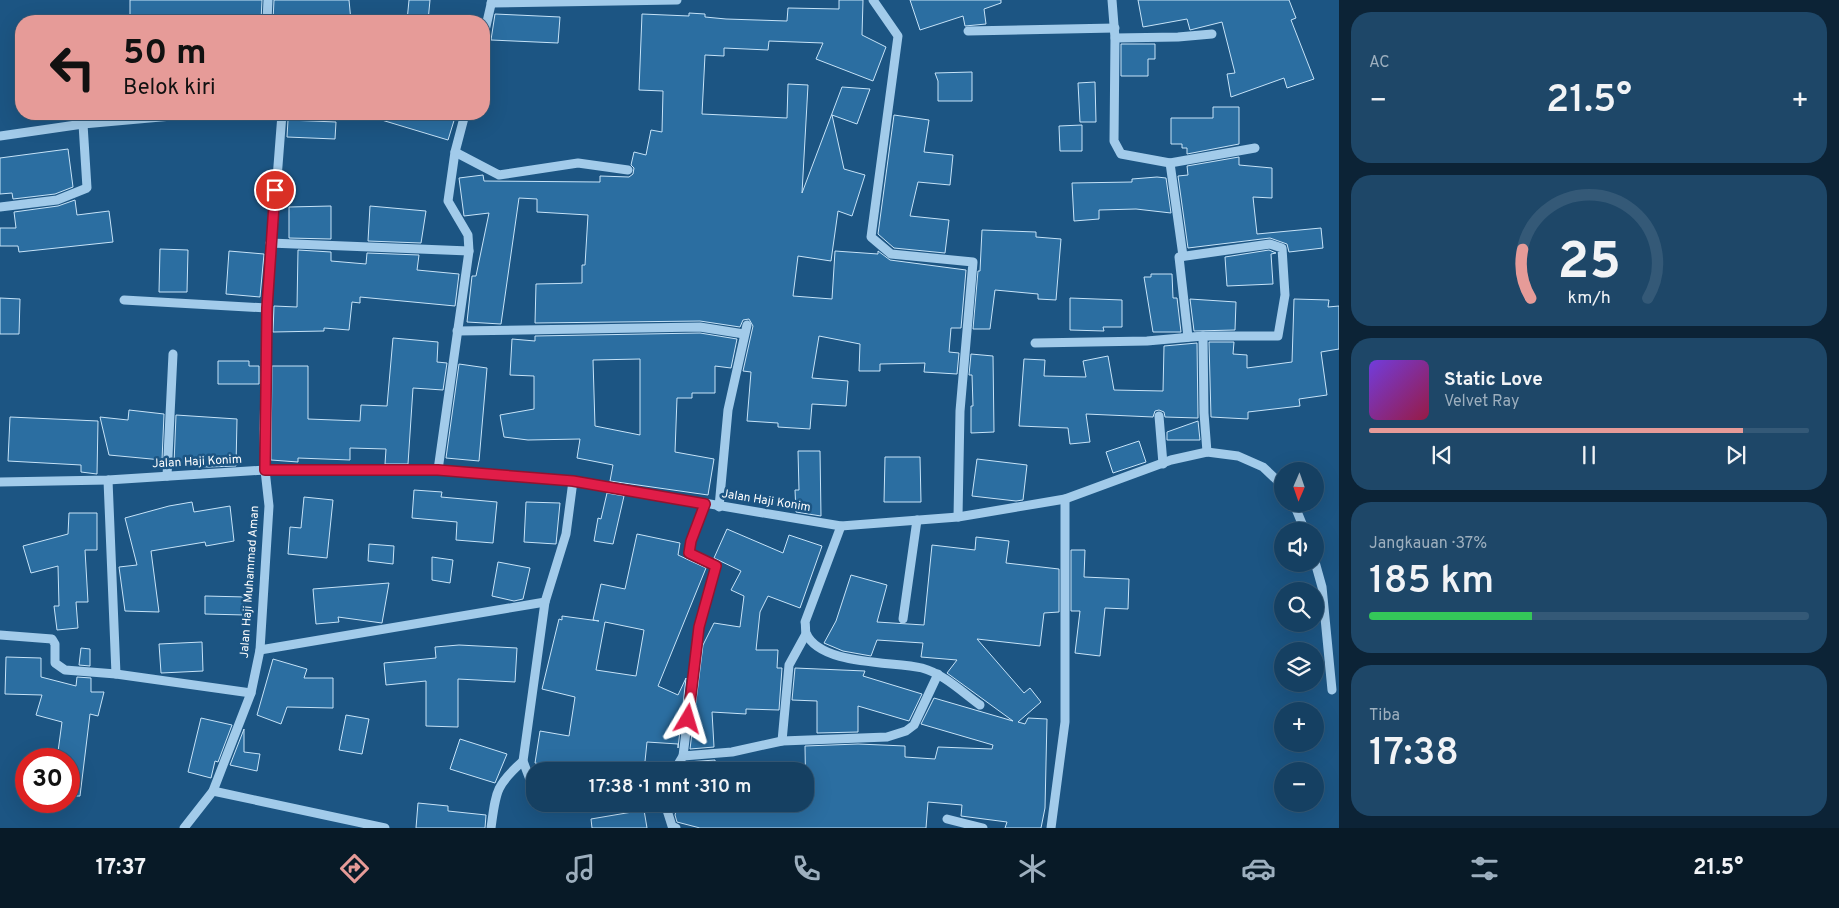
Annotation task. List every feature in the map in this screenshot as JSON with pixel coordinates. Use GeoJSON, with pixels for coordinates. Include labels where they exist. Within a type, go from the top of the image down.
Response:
{"type":"FeatureCollection","features":[{"type":"Feature","properties":{"kind":"street"},"geometry":{"type":"LineString","coordinates":[[267,15],[268,0]]}},
{"type":"Feature","properties":{"kind":"street"},"geometry":{"type":"LineString","coordinates":[[489,15],[492,2],[677,0]]}},
{"type":"Feature","properties":{"kind":"street"},"geometry":{"type":"LineString","coordinates":[[872,0],[898,36],[872,237],[891,254],[973,262],[960,411],[958,517]]}},
{"type":"Feature","properties":{"kind":"street"},"geometry":{"type":"LineString","coordinates":[[1112,0],[1115,38],[1114,141],[1121,154],[1170,164],[1255,148]]}},
{"type":"Feature","properties":{"kind":"street"},"geometry":{"type":"LineString","coordinates":[[968,31],[1114,28]]}},
{"type":"Feature","properties":{"kind":"street"},"geometry":{"type":"LineString","coordinates":[[1115,38],[1178,37],[1212,34]]}},
{"type":"Feature","properties":{"kind":"street"},"geometry":{"type":"LineString","coordinates":[[0,136],[83,124],[127,120]]}},
{"type":"Feature","properties":{"kind":"street","name":"Jalan Haji Muhammad Aman"},"geometry":{"type":"LineString","coordinates":[[184,828],[213,791],[251,693],[260,650],[269,506],[265,470],[267,308],[270,243],[281,120]]}},
{"type":"Feature","properties":{"kind":"street"},"geometry":{"type":"LineString","coordinates":[[438,470],[469,251],[468,235],[448,201],[455,152],[463,120]]}},
{"type":"Feature","properties":{"kind":"street"},"geometry":{"type":"LineString","coordinates":[[0,207],[57,200],[88,188],[83,124]]}},
{"type":"Feature","properties":{"kind":"street"},"geometry":{"type":"LineString","coordinates":[[455,152],[499,175],[578,163],[628,170]]}},
{"type":"Feature","properties":{"kind":"street"},"geometry":{"type":"LineString","coordinates":[[1170,164],[1183,256]]}},
{"type":"Feature","properties":{"kind":"street"},"geometry":{"type":"LineString","coordinates":[[270,243],[469,251]]}},
{"type":"Feature","properties":{"kind":"street"},"geometry":{"type":"LineString","coordinates":[[1035,343],[1147,341],[1188,336],[1278,336],[1285,295],[1282,248],[1270,244],[1179,258],[1188,336]]}},
{"type":"Feature","properties":{"kind":"street"},"geometry":{"type":"LineString","coordinates":[[124,300],[267,308]]}},
{"type":"Feature","properties":{"kind":"street"},"geometry":{"type":"LineString","coordinates":[[719,507],[728,410],[747,325]]}},
{"type":"Feature","properties":{"kind":"street"},"geometry":{"type":"LineString","coordinates":[[457,331],[700,328],[744,334]]}},
{"type":"Feature","properties":{"kind":"street"},"geometry":{"type":"LineString","coordinates":[[1203,336],[1204,412],[1207,452],[1238,456],[1263,467],[1274,477]]}},
{"type":"Feature","properties":{"kind":"street"},"geometry":{"type":"LineString","coordinates":[[167,476],[174,354]]}},
{"type":"Feature","properties":{"kind":"street"},"geometry":{"type":"LineString","coordinates":[[1159,416],[1163,464]]}},
{"type":"Feature","properties":{"kind":"street","name":"Jalan Haji Konim"},"geometry":{"type":"LineString","coordinates":[[0,482],[108,480],[265,470],[438,470],[573,481],[841,526],[958,517],[1065,500],[1163,464],[1207,452]]}},
{"type":"Feature","properties":{"kind":"street"},"geometry":{"type":"LineString","coordinates":[[108,480],[116,674]]}},
{"type":"Feature","properties":{"kind":"street"},"geometry":{"type":"LineString","coordinates":[[526,768],[523,761],[545,602],[566,534],[573,481]]}},
{"type":"Feature","properties":{"kind":"street"},"geometry":{"type":"LineString","coordinates":[[1051,828],[1065,722],[1065,500]]}},
{"type":"Feature","properties":{"kind":"street"},"geometry":{"type":"LineString","coordinates":[[679,762],[683,756],[699,627],[716,566],[689,553],[691,541],[705,504]]}},
{"type":"Feature","properties":{"kind":"street"},"geometry":{"type":"LineString","coordinates":[[903,619],[917,520]]}},
{"type":"Feature","properties":{"kind":"street"},"geometry":{"type":"LineString","coordinates":[[782,741],[789,665],[806,634],[806,622],[841,526]]}},
{"type":"Feature","properties":{"kind":"street"},"geometry":{"type":"LineString","coordinates":[[1318,572],[1322,587],[1332,690]]}},
{"type":"Feature","properties":{"kind":"street"},"geometry":{"type":"LineString","coordinates":[[260,650],[545,602]]}},
{"type":"Feature","properties":{"kind":"street"},"geometry":{"type":"LineString","coordinates":[[806,634],[818,646],[837,656],[921,668],[938,674],[980,706]]}},
{"type":"Feature","properties":{"kind":"street"},"geometry":{"type":"LineString","coordinates":[[0,635],[52,639],[55,644],[55,663],[65,670],[116,674],[251,693]]}},
{"type":"Feature","properties":{"kind":"street"},"geometry":{"type":"LineString","coordinates":[[683,756],[732,752],[782,741],[887,737],[906,731],[914,725],[938,674]]}},
{"type":"Feature","properties":{"kind":"street"},"geometry":{"type":"LineString","coordinates":[[491,828],[499,785],[523,761]]}},
{"type":"Feature","properties":{"kind":"street"},"geometry":{"type":"LineString","coordinates":[[213,791],[385,828]]}},
{"type":"Feature","properties":{"kind":"street"},"geometry":{"type":"LineString","coordinates":[[668,812],[672,826],[676,828]]}},
{"type":"Feature","properties":{"kind":"street"},"geometry":{"type":"LineString","coordinates":[[947,819],[983,828]]}},
{"type":"Feature","properties":{"kind":"building"},"geometry":{"type":"Polygon","coordinates":[[[130,0],[262,0],[261,15],[130,15],[130,0]]]}},
{"type":"Feature","properties":{"kind":"building"},"geometry":{"type":"Polygon","coordinates":[[[274,0],[349,0],[350,15],[273,15],[274,0]]]}},
{"type":"Feature","properties":{"kind":"building"},"geometry":{"type":"Polygon","coordinates":[[[409,0],[430,0],[429,15],[408,15],[409,0]]]}},
{"type":"Feature","properties":{"kind":"building"},"geometry":{"type":"Polygon","coordinates":[[[839,0],[863,0],[862,35],[886,47],[873,81],[816,59],[823,43],[769,41],[768,50],[724,48],[724,56],[705,55],[702,114],[787,118],[788,84],[808,85],[802,193],[842,87],[870,89],[857,124],[832,115],[844,169],[865,175],[852,216],[838,211],[831,261],[798,256],[793,296],[832,299],[835,251],[878,254],[878,251],[890,260],[966,270],[961,328],[951,328],[949,352],[959,353],[957,374],[924,372],[925,363],[880,364],[880,371],[859,371],[860,344],[819,336],[812,378],[848,381],[846,406],[812,404],[810,429],[778,427],[778,423],[747,421],[751,372],[743,371],[753,326],[749,319],[743,320],[740,327],[700,321],[535,323],[536,284],[582,283],[582,265],[585,265],[588,215],[537,212],[537,199],[519,198],[501,324],[467,322],[472,276],[476,276],[489,213],[464,216],[459,178],[483,175],[484,181],[600,182],[600,176],[629,177],[633,174],[634,168],[631,165],[634,152],[646,155],[651,130],[662,132],[663,91],[639,90],[642,14],[689,16],[689,13],[705,14],[705,17],[726,19],[787,21],[788,8],[839,9],[839,0]]]}},
{"type":"Feature","properties":{"kind":"building"},"geometry":{"type":"Polygon","coordinates":[[[910,0],[1001,0],[1001,3],[984,9],[986,24],[965,26],[963,16],[920,30],[910,0]]]}},
{"type":"Feature","properties":{"kind":"building"},"geometry":{"type":"Polygon","coordinates":[[[1138,0],[1289,0],[1296,18],[1291,20],[1314,79],[1287,88],[1284,78],[1231,97],[1227,74],[1235,73],[1222,22],[1190,30],[1187,19],[1143,27],[1138,0]]]}},
{"type":"Feature","properties":{"kind":"building"},"geometry":{"type":"Polygon","coordinates":[[[495,14],[560,17],[558,43],[491,40],[495,14]]]}},
{"type":"Feature","properties":{"kind":"building"},"geometry":{"type":"Polygon","coordinates":[[[1121,44],[1155,44],[1155,59],[1148,59],[1148,76],[1121,76],[1121,44]]]}},
{"type":"Feature","properties":{"kind":"building"},"geometry":{"type":"Polygon","coordinates":[[[972,72],[972,101],[938,101],[938,81],[935,73],[972,72]]]}},
{"type":"Feature","properties":{"kind":"building"},"geometry":{"type":"Polygon","coordinates":[[[1095,82],[1096,122],[1080,122],[1078,83],[1095,82]]]}},
{"type":"Feature","properties":{"kind":"building"},"geometry":{"type":"Polygon","coordinates":[[[1213,107],[1239,107],[1239,144],[1187,154],[1187,148],[1182,148],[1182,144],[1171,144],[1171,118],[1213,118],[1213,107]]]}},
{"type":"Feature","properties":{"kind":"building"},"geometry":{"type":"Polygon","coordinates":[[[894,115],[929,120],[924,152],[953,155],[950,185],[918,182],[910,216],[949,220],[945,253],[894,248],[878,234],[894,115]]]}},
{"type":"Feature","properties":{"kind":"building"},"geometry":{"type":"Polygon","coordinates":[[[288,120],[336,122],[335,139],[287,137],[288,120]]]}},
{"type":"Feature","properties":{"kind":"building"},"geometry":{"type":"Polygon","coordinates":[[[382,120],[454,120],[448,140],[382,120]]]}},
{"type":"Feature","properties":{"kind":"building"},"geometry":{"type":"Polygon","coordinates":[[[1082,125],[1082,151],[1060,151],[1059,126],[1082,125]]]}},
{"type":"Feature","properties":{"kind":"building"},"geometry":{"type":"Polygon","coordinates":[[[68,149],[73,187],[55,194],[13,199],[12,193],[0,194],[0,158],[68,149]]]}},
{"type":"Feature","properties":{"kind":"building"},"geometry":{"type":"Polygon","coordinates":[[[1239,157],[1239,165],[1272,168],[1272,198],[1253,197],[1257,234],[1321,228],[1323,248],[1289,252],[1287,244],[1270,238],[1188,248],[1178,176],[1188,175],[1187,166],[1239,157]]]}},
{"type":"Feature","properties":{"kind":"building"},"geometry":{"type":"Polygon","coordinates":[[[1166,178],[1171,213],[1136,209],[1099,210],[1099,219],[1074,221],[1072,183],[1132,182],[1132,179],[1166,178]]]}},
{"type":"Feature","properties":{"kind":"building"},"geometry":{"type":"Polygon","coordinates":[[[75,200],[77,215],[109,211],[113,242],[19,252],[18,246],[0,246],[0,228],[16,228],[14,212],[58,206],[75,200]]]}},
{"type":"Feature","properties":{"kind":"building"},"geometry":{"type":"Polygon","coordinates":[[[331,206],[331,239],[289,238],[289,207],[331,206]]]}},
{"type":"Feature","properties":{"kind":"building"},"geometry":{"type":"Polygon","coordinates":[[[370,206],[426,211],[421,243],[368,241],[370,206]]]}},
{"type":"Feature","properties":{"kind":"building"},"geometry":{"type":"Polygon","coordinates":[[[982,230],[1036,232],[1036,237],[1061,239],[1056,300],[1038,299],[1038,294],[995,290],[990,329],[973,329],[978,271],[980,271],[982,230]]]}},
{"type":"Feature","properties":{"kind":"building"},"geometry":{"type":"Polygon","coordinates":[[[160,249],[188,250],[187,292],[159,292],[160,249]]]}},
{"type":"Feature","properties":{"kind":"building"},"geometry":{"type":"Polygon","coordinates":[[[298,250],[331,252],[331,261],[366,264],[367,253],[419,255],[417,270],[459,274],[455,306],[360,297],[360,303],[352,302],[349,330],[324,328],[324,331],[273,332],[274,306],[297,307],[298,250]]]}},
{"type":"Feature","properties":{"kind":"building"},"geometry":{"type":"Polygon","coordinates":[[[1269,250],[1276,253],[1271,254],[1273,284],[1227,286],[1225,257],[1269,250]]]}},
{"type":"Feature","properties":{"kind":"building"},"geometry":{"type":"Polygon","coordinates":[[[229,251],[264,254],[260,297],[226,294],[229,251]]]}},
{"type":"Feature","properties":{"kind":"building"},"geometry":{"type":"Polygon","coordinates":[[[1151,274],[1172,274],[1173,298],[1177,298],[1181,332],[1153,332],[1144,277],[1151,277],[1151,274]]]}},
{"type":"Feature","properties":{"kind":"building"},"geometry":{"type":"Polygon","coordinates":[[[0,298],[20,299],[19,334],[0,334],[0,298]]]}},
{"type":"Feature","properties":{"kind":"building"},"geometry":{"type":"Polygon","coordinates":[[[1070,298],[1122,300],[1122,327],[1103,327],[1104,331],[1070,330],[1070,298]]]}},
{"type":"Feature","properties":{"kind":"building"},"geometry":{"type":"Polygon","coordinates":[[[1190,299],[1236,302],[1235,330],[1194,331],[1190,299]]]}},
{"type":"Feature","properties":{"kind":"building"},"geometry":{"type":"Polygon","coordinates":[[[1294,299],[1329,300],[1328,307],[1339,306],[1339,349],[1321,352],[1327,395],[1299,399],[1300,406],[1248,412],[1248,419],[1211,417],[1209,342],[1234,342],[1233,354],[1247,355],[1247,368],[1292,362],[1294,299]]]}},
{"type":"Feature","properties":{"kind":"building"},"geometry":{"type":"Polygon","coordinates":[[[700,333],[737,339],[731,368],[715,366],[715,393],[692,393],[692,398],[677,398],[675,452],[714,459],[708,495],[610,481],[613,465],[577,458],[580,439],[528,440],[504,437],[500,415],[534,409],[534,376],[510,375],[512,339],[535,341],[535,336],[700,333]],[[640,359],[593,360],[595,426],[640,435],[640,359]]]}},
{"type":"Feature","properties":{"kind":"building"},"geometry":{"type":"Polygon","coordinates":[[[393,338],[438,342],[437,362],[447,363],[443,390],[413,388],[408,464],[385,464],[386,449],[350,448],[350,460],[298,458],[298,462],[271,460],[272,366],[308,366],[308,419],[360,421],[361,405],[387,406],[393,338]]]}},
{"type":"Feature","properties":{"kind":"building"},"geometry":{"type":"Polygon","coordinates":[[[1197,343],[1198,418],[1165,417],[1164,412],[1159,410],[1155,411],[1153,417],[1086,414],[1090,442],[1070,444],[1068,428],[1019,426],[1024,359],[1045,360],[1044,376],[1086,377],[1083,361],[1108,356],[1114,390],[1163,391],[1164,346],[1197,343]]]}},
{"type":"Feature","properties":{"kind":"building"},"geometry":{"type":"Polygon","coordinates":[[[971,354],[993,356],[994,432],[971,433],[971,406],[973,406],[972,375],[969,375],[971,354]]]}},
{"type":"Feature","properties":{"kind":"building"},"geometry":{"type":"Polygon","coordinates":[[[218,361],[249,361],[249,366],[259,366],[259,384],[218,384],[218,361]]]}},
{"type":"Feature","properties":{"kind":"building"},"geometry":{"type":"Polygon","coordinates":[[[459,364],[487,368],[479,461],[446,458],[459,364]]]}},
{"type":"Feature","properties":{"kind":"building"},"geometry":{"type":"Polygon","coordinates":[[[129,410],[164,414],[162,460],[109,455],[100,417],[128,420],[129,410]]]}},
{"type":"Feature","properties":{"kind":"building"},"geometry":{"type":"Polygon","coordinates":[[[176,415],[237,419],[236,466],[208,467],[174,464],[176,415]]]}},
{"type":"Feature","properties":{"kind":"building"},"geometry":{"type":"Polygon","coordinates":[[[10,417],[98,421],[97,474],[81,472],[81,465],[8,461],[10,417]]]}},
{"type":"Feature","properties":{"kind":"building"},"geometry":{"type":"Polygon","coordinates":[[[1198,421],[1200,440],[1167,440],[1167,432],[1198,421]]]}},
{"type":"Feature","properties":{"kind":"building"},"geometry":{"type":"Polygon","coordinates":[[[1139,441],[1146,462],[1113,473],[1106,452],[1139,441]]]}},
{"type":"Feature","properties":{"kind":"building"},"geometry":{"type":"Polygon","coordinates":[[[798,451],[820,451],[821,516],[796,512],[795,490],[799,490],[798,451]]]}},
{"type":"Feature","properties":{"kind":"building"},"geometry":{"type":"Polygon","coordinates":[[[885,457],[920,457],[921,502],[884,502],[885,457]]]}},
{"type":"Feature","properties":{"kind":"building"},"geometry":{"type":"Polygon","coordinates":[[[977,459],[1027,465],[1023,500],[1016,501],[972,496],[977,459]]]}},
{"type":"Feature","properties":{"kind":"building"},"geometry":{"type":"Polygon","coordinates":[[[414,490],[442,492],[441,497],[497,502],[493,543],[456,540],[457,522],[412,518],[414,490]]]}},
{"type":"Feature","properties":{"kind":"building"},"geometry":{"type":"Polygon","coordinates":[[[607,493],[624,496],[613,544],[594,541],[598,518],[601,519],[607,493]]]}},
{"type":"Feature","properties":{"kind":"building"},"geometry":{"type":"Polygon","coordinates":[[[304,497],[333,500],[327,558],[288,554],[290,527],[301,528],[304,497]]]}},
{"type":"Feature","properties":{"kind":"building"},"geometry":{"type":"Polygon","coordinates":[[[192,502],[194,512],[230,506],[234,541],[206,546],[205,542],[151,551],[159,612],[125,611],[119,567],[137,565],[125,518],[192,502]]]}},
{"type":"Feature","properties":{"kind":"building"},"geometry":{"type":"Polygon","coordinates":[[[526,502],[560,503],[556,544],[524,542],[526,502]]]}},
{"type":"Feature","properties":{"kind":"building"},"geometry":{"type":"Polygon","coordinates":[[[69,513],[97,513],[97,550],[85,550],[88,602],[76,602],[78,628],[57,630],[54,606],[59,606],[58,566],[31,573],[23,546],[68,534],[69,513]]]}},
{"type":"Feature","properties":{"kind":"building"},"geometry":{"type":"Polygon","coordinates":[[[727,529],[783,553],[789,535],[822,546],[800,608],[768,596],[760,612],[756,650],[778,650],[777,668],[782,668],[779,710],[746,709],[746,714],[712,712],[714,747],[690,749],[703,645],[714,623],[740,627],[744,596],[731,590],[741,571],[714,558],[727,529]]]}},
{"type":"Feature","properties":{"kind":"building"},"geometry":{"type":"Polygon","coordinates":[[[637,534],[680,543],[678,555],[706,568],[658,686],[678,695],[686,678],[678,748],[678,744],[647,742],[645,762],[535,762],[540,731],[569,736],[575,697],[542,689],[559,619],[562,620],[562,616],[599,621],[593,620],[601,584],[625,589],[637,534]],[[605,622],[596,670],[636,676],[644,630],[605,622]]]}},
{"type":"Feature","properties":{"kind":"building"},"geometry":{"type":"Polygon","coordinates":[[[976,537],[1009,541],[1006,563],[1059,569],[1059,612],[1044,613],[1040,646],[977,639],[1024,693],[1030,688],[1041,702],[1018,722],[1025,724],[1028,718],[1047,719],[1045,808],[1041,828],[1005,828],[1007,822],[961,816],[962,805],[928,802],[926,828],[700,828],[677,822],[676,812],[814,812],[814,762],[805,762],[805,746],[858,744],[905,746],[905,757],[935,759],[938,747],[992,749],[993,745],[921,724],[934,698],[1013,721],[947,673],[957,660],[921,657],[923,643],[877,640],[871,656],[843,651],[824,643],[836,621],[851,575],[887,585],[877,622],[924,625],[932,545],[975,550],[976,537]]]}},
{"type":"Feature","properties":{"kind":"building"},"geometry":{"type":"Polygon","coordinates":[[[369,544],[394,546],[393,564],[368,561],[369,544]]]}},
{"type":"Feature","properties":{"kind":"building"},"geometry":{"type":"Polygon","coordinates":[[[1071,550],[1085,550],[1084,577],[1129,579],[1128,609],[1105,608],[1100,656],[1075,653],[1080,611],[1071,611],[1071,550]]]}},
{"type":"Feature","properties":{"kind":"building"},"geometry":{"type":"Polygon","coordinates":[[[432,557],[453,560],[450,583],[432,580],[432,557]]]}},
{"type":"Feature","properties":{"kind":"building"},"geometry":{"type":"Polygon","coordinates":[[[498,562],[530,568],[523,599],[514,601],[492,596],[498,562]]]}},
{"type":"Feature","properties":{"kind":"building"},"geometry":{"type":"Polygon","coordinates":[[[389,583],[382,623],[338,617],[339,622],[316,624],[313,589],[389,583]]]}},
{"type":"Feature","properties":{"kind":"building"},"geometry":{"type":"Polygon","coordinates":[[[205,596],[246,597],[245,615],[205,614],[205,596]]]}},
{"type":"Feature","properties":{"kind":"building"},"geometry":{"type":"Polygon","coordinates":[[[202,642],[203,671],[161,673],[159,644],[202,642]]]}},
{"type":"Feature","properties":{"kind":"building"},"geometry":{"type":"Polygon","coordinates":[[[459,645],[517,648],[515,682],[458,679],[458,727],[426,726],[426,681],[386,685],[384,663],[436,658],[435,647],[459,645]]]}},
{"type":"Feature","properties":{"kind":"building"},"geometry":{"type":"Polygon","coordinates":[[[81,648],[90,649],[90,666],[79,665],[81,648]]]}},
{"type":"Feature","properties":{"kind":"building"},"geometry":{"type":"Polygon","coordinates":[[[6,657],[41,658],[41,677],[76,686],[77,677],[91,678],[91,692],[104,692],[98,716],[90,714],[80,796],[80,748],[58,748],[62,722],[36,715],[42,695],[5,694],[6,657]]]}},
{"type":"Feature","properties":{"kind":"building"},"geometry":{"type":"Polygon","coordinates":[[[273,659],[307,669],[304,678],[333,678],[333,708],[287,707],[281,724],[257,715],[273,659]]]}},
{"type":"Feature","properties":{"kind":"building"},"geometry":{"type":"Polygon","coordinates":[[[795,668],[865,671],[863,676],[922,694],[909,721],[858,706],[858,732],[817,733],[817,701],[792,700],[795,668]]]}},
{"type":"Feature","properties":{"kind":"building"},"geometry":{"type":"Polygon","coordinates":[[[346,715],[369,719],[362,754],[339,750],[346,715]]]}},
{"type":"Feature","properties":{"kind":"building"},"geometry":{"type":"Polygon","coordinates":[[[201,718],[232,725],[218,762],[215,761],[211,778],[188,772],[201,718]]]}},
{"type":"Feature","properties":{"kind":"building"},"geometry":{"type":"Polygon","coordinates":[[[244,729],[244,752],[260,754],[257,771],[230,765],[244,729]]]}},
{"type":"Feature","properties":{"kind":"building"},"geometry":{"type":"Polygon","coordinates":[[[460,739],[507,754],[495,783],[450,769],[460,739]]]}},
{"type":"Feature","properties":{"kind":"building"},"geometry":{"type":"Polygon","coordinates":[[[715,760],[715,762],[687,762],[715,760]]]}},
{"type":"Feature","properties":{"kind":"building"},"geometry":{"type":"Polygon","coordinates":[[[418,803],[448,806],[448,811],[486,815],[485,828],[416,828],[418,803]]]}},
{"type":"Feature","properties":{"kind":"building"},"geometry":{"type":"Polygon","coordinates":[[[632,812],[644,812],[647,828],[592,828],[591,819],[632,812]]]}},
{"type":"Feature","properties":{"kind":"route"},"geometry":{"type":"LineString","coordinates":[[275,190],[267,308],[264,429],[265,470],[438,470],[573,481],[705,504],[691,541],[689,553],[716,566],[699,627],[688,719]]}}]}
